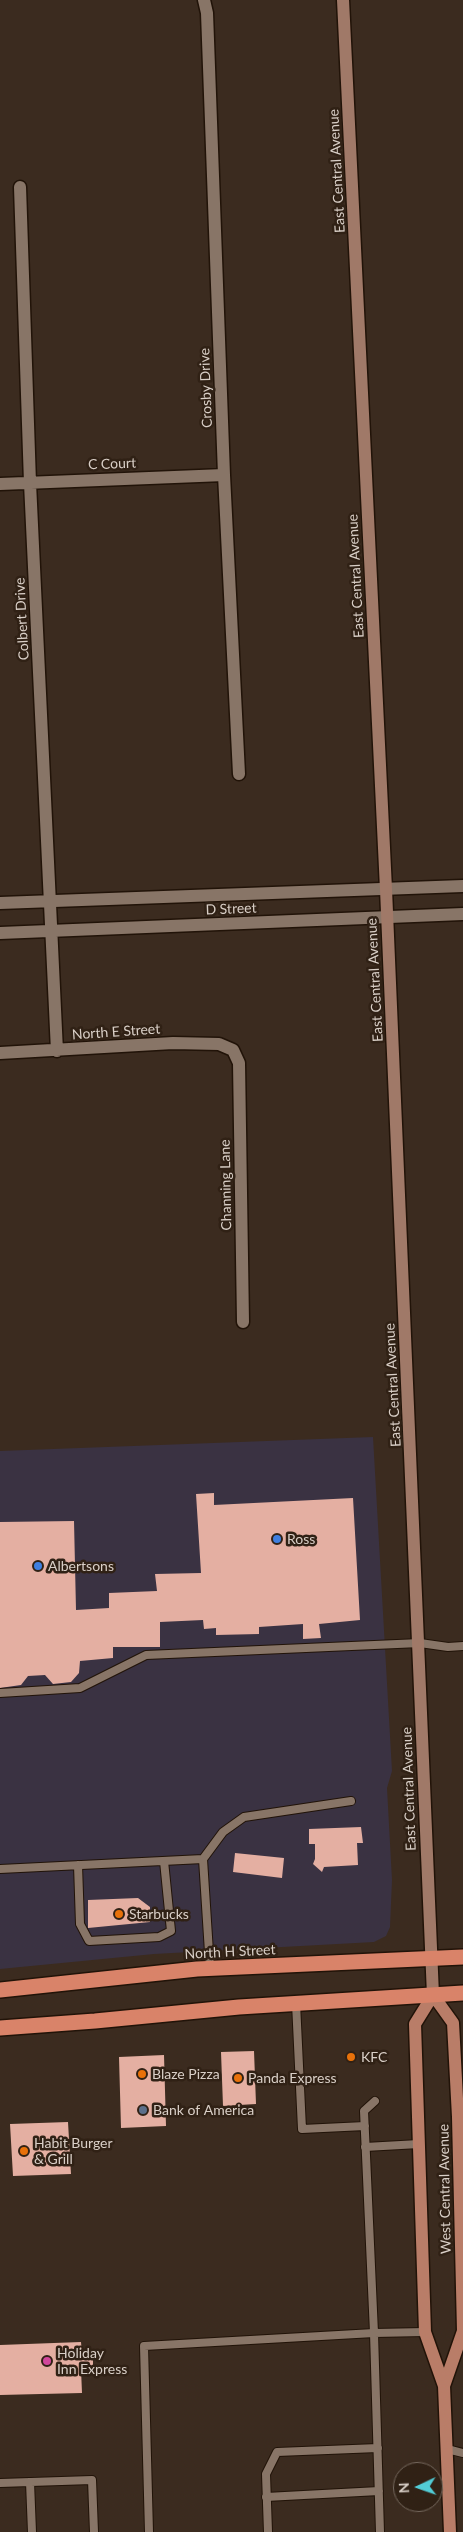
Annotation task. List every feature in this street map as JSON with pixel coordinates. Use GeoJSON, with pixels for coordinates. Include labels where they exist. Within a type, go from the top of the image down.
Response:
{"type":"FeatureCollection","features":[{"type":"Feature","properties":{"kind":"highway","name":"North H Street"},"geometry":{"type":"LineString","coordinates":[[0,1990],[210,1968],[430,1960],[463,1957]]}},
{"type":"Feature","properties":{"kind":"highway"},"geometry":{"type":"LineString","coordinates":[[0,2028],[296,2003],[463,1993]]}},
{"type":"Feature","properties":{"kind":"main road","name":"East Central Avenue"},"geometry":{"type":"LineString","coordinates":[[343,0],[420,1643],[430,1960]]}},
{"type":"Feature","properties":{"kind":"main road"},"geometry":{"type":"LineString","coordinates":[[430,1960],[433,1995]]}},
{"type":"Feature","properties":{"kind":"main road","name":"West Central Avenue"},"geometry":{"type":"LineString","coordinates":[[444,2386],[463,2331],[461,2117],[453,2023],[433,1995],[415,2024],[425,2332],[444,2386],[450,2532]]}},
{"type":"Feature","properties":{"kind":"street","name":"Crosby Drive"},"geometry":{"type":"LineString","coordinates":[[204,0],[207,12],[224,475],[240,774]]}},
{"type":"Feature","properties":{"kind":"street","name":"Colbert Drive"},"geometry":{"type":"LineString","coordinates":[[20,186],[30,483],[57,1051]]}},
{"type":"Feature","properties":{"kind":"street","name":"C Court"},"geometry":{"type":"LineString","coordinates":[[0,484],[224,475]]}},
{"type":"Feature","properties":{"kind":"street","name":"D Street"},"geometry":{"type":"LineString","coordinates":[[0,903],[463,886]]}},
{"type":"Feature","properties":{"kind":"street","name":"D Street"},"geometry":{"type":"LineString","coordinates":[[0,933],[463,914]]}},
{"type":"Feature","properties":{"kind":"street","name":"North E Street"},"geometry":{"type":"LineString","coordinates":[[0,1054],[173,1043],[219,1044],[233,1050]]}},
{"type":"Feature","properties":{"kind":"street","name":"Channing Lane"},"geometry":{"type":"LineString","coordinates":[[233,1050],[239,1063],[243,1322]]}},
{"type":"Feature","properties":{"kind":"lane"},"geometry":{"type":"LineString","coordinates":[[0,1693],[80,1688],[146,1655],[420,1643],[463,1646]]}},
{"type":"Feature","properties":{"kind":"lane"},"geometry":{"type":"LineString","coordinates":[[210,1968],[203,1859],[223,1832],[244,1817],[351,1801]]}},
{"type":"Feature","properties":{"kind":"lane"},"geometry":{"type":"LineString","coordinates":[[0,1869],[203,1859]]}},
{"type":"Feature","properties":{"kind":"lane"},"geometry":{"type":"LineString","coordinates":[[78,1865],[80,1924],[89,1941],[109,1940],[159,1937],[171,1931],[164,1860]]}},
{"type":"Feature","properties":{"kind":"lane"},"geometry":{"type":"LineString","coordinates":[[296,2003],[302,2129],[365,2126]]}},
{"type":"Feature","properties":{"kind":"lane"},"geometry":{"type":"LineString","coordinates":[[375,2101],[364,2111],[374,2333],[380,2532]]}},
{"type":"Feature","properties":{"kind":"lane"},"geometry":{"type":"LineString","coordinates":[[365,2147],[419,2144]]}},
{"type":"Feature","properties":{"kind":"lane"},"geometry":{"type":"LineString","coordinates":[[149,2532],[144,2346],[374,2333],[425,2332]]}},
{"type":"Feature","properties":{"kind":"lane"},"geometry":{"type":"LineString","coordinates":[[268,2532],[266,2474],[277,2452],[378,2448]]}},
{"type":"Feature","properties":{"kind":"lane"},"geometry":{"type":"LineString","coordinates":[[447,2449],[463,2453]]}},
{"type":"Feature","properties":{"kind":"lane"},"geometry":{"type":"LineString","coordinates":[[0,2483],[92,2480],[94,2532]]}},
{"type":"Feature","properties":{"kind":"lane"},"geometry":{"type":"LineString","coordinates":[[30,2482],[32,2532]]}},
{"type":"Feature","properties":{"kind":"lane"},"geometry":{"type":"LineString","coordinates":[[266,2497],[379,2491]]}},
{"type":"Feature","properties":{"kind":"shaded area"},"geometry":{"type":"Polygon","coordinates":[[[373,1437],[392,1771],[387,1788],[392,1880],[390,1927],[386,1936],[374,1942],[154,1954],[0,1969],[0,1451],[373,1437]]]}},
{"type":"Feature","properties":{"kind":"building"},"geometry":{"type":"Polygon","coordinates":[[[214,1493],[214,1505],[353,1498],[360,1620],[319,1624],[321,1638],[303,1639],[303,1624],[259,1627],[259,1634],[216,1635],[216,1628],[204,1629],[203,1620],[160,1622],[160,1647],[113,1647],[113,1658],[80,1661],[79,1673],[71,1682],[53,1684],[45,1675],[28,1676],[21,1685],[0,1688],[0,1522],[74,1521],[76,1610],[109,1608],[109,1593],[157,1591],[155,1574],[201,1573],[196,1494],[214,1493]]]}},
{"type":"Feature","properties":{"kind":"building"},"geometry":{"type":"Polygon","coordinates":[[[361,1827],[363,1843],[357,1843],[358,1865],[324,1867],[322,1872],[313,1864],[315,1844],[309,1844],[309,1829],[361,1827]]]}},
{"type":"Feature","properties":{"kind":"building"},"geometry":{"type":"Polygon","coordinates":[[[235,1853],[284,1858],[282,1878],[233,1872],[235,1853]]]}},
{"type":"Feature","properties":{"kind":"building","name":"Starbucks"},"geometry":{"type":"Polygon","coordinates":[[[138,1898],[150,1907],[150,1922],[88,1928],[88,1900],[138,1898]]]}},
{"type":"Feature","properties":{"kind":"building","name":"Panda Express"},"geometry":{"type":"Polygon","coordinates":[[[254,2051],[256,2104],[223,2106],[221,2052],[254,2051]]]}},
{"type":"Feature","properties":{"kind":"building"},"geometry":{"type":"Polygon","coordinates":[[[164,2055],[166,2126],[121,2128],[119,2057],[164,2055]]]}},
{"type":"Feature","properties":{"kind":"building"},"geometry":{"type":"Polygon","coordinates":[[[68,2122],[71,2174],[13,2176],[10,2124],[68,2122]]]}},
{"type":"Feature","properties":{"kind":"building","name":"Holiday Inn Express"},"geometry":{"type":"Polygon","coordinates":[[[81,2342],[82,2354],[93,2353],[93,2369],[81,2369],[82,2393],[0,2395],[0,2345],[81,2342]]]}},
{"type":"Feature","properties":{"kind":"place","name":"Ross"},"geometry":{"type":"Point","coordinates":[277,1539]}},
{"type":"Feature","properties":{"kind":"place","name":"Albertsons"},"geometry":{"type":"Point","coordinates":[38,1566]}},
{"type":"Feature","properties":{"kind":"place","name":"Starbucks"},"geometry":{"type":"Point","coordinates":[119,1914]}},
{"type":"Feature","properties":{"kind":"place","name":"KFC"},"geometry":{"type":"Point","coordinates":[351,2057]}},
{"type":"Feature","properties":{"kind":"place","name":"Blaze Pizza"},"geometry":{"type":"Point","coordinates":[142,2074]}},
{"type":"Feature","properties":{"kind":"place","name":"Panda Express"},"geometry":{"type":"Point","coordinates":[238,2078]}},
{"type":"Feature","properties":{"kind":"place","name":"Bank of America"},"geometry":{"type":"Point","coordinates":[143,2110]}},
{"type":"Feature","properties":{"kind":"place","name":"Habit Burger & Grill"},"geometry":{"type":"Point","coordinates":[24,2151]}},
{"type":"Feature","properties":{"kind":"place","name":"Holiday Inn Express"},"geometry":{"type":"Point","coordinates":[47,2361]}}]}
